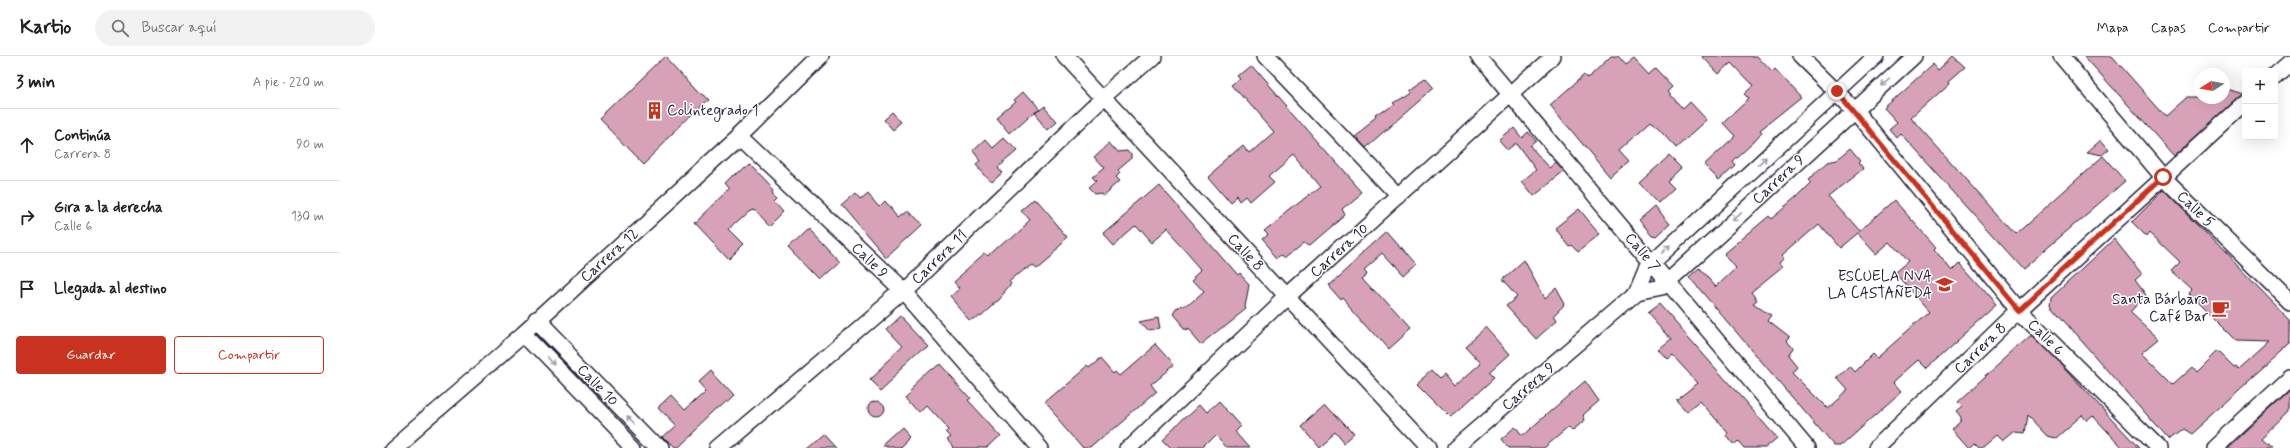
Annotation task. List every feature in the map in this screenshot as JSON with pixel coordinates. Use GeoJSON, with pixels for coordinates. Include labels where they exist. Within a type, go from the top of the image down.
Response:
{"type":"FeatureCollection","features":[{"type":"Feature","properties":{"kind":"street","name":"Carrera 12"},"geometry":{"type":"LineString","coordinates":[[392,448],[524,334],[536,321],[740,136],[821,56]]}},
{"type":"Feature","properties":{"kind":"street","name":"Calle 8"},"geometry":{"type":"LineString","coordinates":[[1064,56],[1428,448]]}},
{"type":"Feature","properties":{"kind":"street","name":"Carrera 11"},"geometry":{"type":"LineString","coordinates":[[718,448],[903,291],[1104,98],[1152,56]]}},
{"type":"Feature","properties":{"kind":"street"},"geometry":{"type":"LineString","coordinates":[[1265,56],[1399,196]]}},
{"type":"Feature","properties":{"kind":"street","name":"Calle 7"},"geometry":{"type":"LineString","coordinates":[[1478,56],[1807,448]]}},
{"type":"Feature","properties":{"kind":"street","name":"Carrera 10"},"geometry":{"type":"LineString","coordinates":[[1128,448],[1288,296],[1511,96],[1553,56]]}},
{"type":"Feature","properties":{"kind":"street","name":"Calle 6"},"geometry":{"type":"LineString","coordinates":[[1800,56],[1854,109],[2019,310],[2158,448]]}},
{"type":"Feature","properties":{"kind":"street","name":"Carrera 9"},"geometry":{"type":"LineString","coordinates":[[1455,448],[1637,292],[1646,268],[1876,56]]}},
{"type":"Feature","properties":{"kind":"street","name":"Carrera 9"},"geometry":{"type":"LineString","coordinates":[[1637,292],[1662,287],[1854,109],[1914,56]]}},
{"type":"Feature","properties":{"kind":"street","name":"Calle 5"},"geometry":{"type":"LineString","coordinates":[[2062,56],[2163,177],[2290,302]]}},
{"type":"Feature","properties":{"kind":"street"},"geometry":{"type":"LineString","coordinates":[[2278,73],[2290,62]]}},
{"type":"Feature","properties":{"kind":"street","name":"Carrera 8"},"geometry":{"type":"LineString","coordinates":[[1876,448],[2019,310],[2244,104]]}},
{"type":"Feature","properties":{"kind":"street","name":"Calle 9"},"geometry":{"type":"LineString","coordinates":[[740,136],[903,291],[1039,448]]}},
{"type":"Feature","properties":{"kind":"street","name":"Calle 10"},"geometry":{"type":"LineString","coordinates":[[536,321],[660,448]]}},
{"type":"Feature","properties":{"kind":"street","name":"Calle 10"},"geometry":{"type":"LineString","coordinates":[[524,334],[634,448]]}},
{"type":"Feature","properties":{"kind":"street"},"geometry":{"type":"LineString","coordinates":[[2213,448],[2290,377]]}},
{"type":"Feature","properties":{"kind":"building","name":"Colintegrado 1"},"geometry":{"type":"Polygon","coordinates":[[[666,56],[707,100],[642,163],[600,120],[666,56]]]}},
{"type":"Feature","properties":{"kind":"building"},"geometry":{"type":"Polygon","coordinates":[[[1611,56],[1618,56],[1626,65],[1634,59],[1648,74],[1655,68],[1673,87],[1668,92],[1683,109],[1690,102],[1707,120],[1676,148],[1651,121],[1619,150],[1629,161],[1610,177],[1550,105],[1584,75],[1587,79],[1611,56]]]}},
{"type":"Feature","properties":{"kind":"building"},"geometry":{"type":"Polygon","coordinates":[[[1702,56],[1757,56],[1772,72],[1775,69],[1801,97],[1760,130],[1762,132],[1754,141],[1732,161],[1735,165],[1719,180],[1704,165],[1735,136],[1723,123],[1749,99],[1744,94],[1753,86],[1731,63],[1719,74],[1702,56]]]}},
{"type":"Feature","properties":{"kind":"building"},"geometry":{"type":"Polygon","coordinates":[[[1953,56],[1965,67],[1949,81],[1950,83],[1911,118],[2016,234],[2103,156],[2125,181],[2023,269],[1901,134],[1897,138],[1889,129],[1897,122],[1884,108],[1933,64],[1938,70],[1953,56]]]}},
{"type":"Feature","properties":{"kind":"building"},"geometry":{"type":"Polygon","coordinates":[[[2084,56],[2112,56],[2165,116],[2185,98],[2194,98],[2194,104],[2230,104],[2230,90],[2242,94],[2174,156],[2084,56]]]}},
{"type":"Feature","properties":{"kind":"building"},"geometry":{"type":"Polygon","coordinates":[[[1251,65],[1362,192],[1342,209],[1345,215],[1309,246],[1304,242],[1287,256],[1285,253],[1278,258],[1262,240],[1269,234],[1265,230],[1320,186],[1294,155],[1269,176],[1275,182],[1251,203],[1247,198],[1241,203],[1238,198],[1231,204],[1208,177],[1244,146],[1249,152],[1273,131],[1233,85],[1242,78],[1239,75],[1251,65]]]}},
{"type":"Feature","properties":{"kind":"building"},"geometry":{"type":"Polygon","coordinates":[[[1425,78],[1434,88],[1365,148],[1354,136],[1376,119],[1375,117],[1393,105],[1391,103],[1409,92],[1407,90],[1425,78]]]}},
{"type":"Feature","properties":{"kind":"building"},"geometry":{"type":"Polygon","coordinates":[[[1023,92],[1038,109],[1010,134],[997,118],[1016,102],[1014,100],[1023,92]]]}},
{"type":"Feature","properties":{"kind":"building"},"geometry":{"type":"Polygon","coordinates":[[[1043,105],[1058,121],[1049,129],[1034,112],[1043,105]]]}},
{"type":"Feature","properties":{"kind":"building"},"geometry":{"type":"Polygon","coordinates":[[[893,111],[903,122],[894,130],[884,119],[893,111]]]}},
{"type":"Feature","properties":{"kind":"building"},"geometry":{"type":"Polygon","coordinates":[[[1514,128],[1522,138],[1528,132],[1536,141],[1530,146],[1550,168],[1556,163],[1564,172],[1534,196],[1522,181],[1536,170],[1516,143],[1507,150],[1499,141],[1514,128]]]}},
{"type":"Feature","properties":{"kind":"building"},"geometry":{"type":"Polygon","coordinates":[[[1004,139],[1015,151],[996,167],[1000,172],[990,181],[976,165],[980,162],[973,153],[986,141],[993,149],[1004,139]]]}},
{"type":"Feature","properties":{"kind":"building"},"geometry":{"type":"Polygon","coordinates":[[[2101,140],[2109,149],[2102,155],[2087,152],[2101,140]]]}},
{"type":"Feature","properties":{"kind":"building"},"geometry":{"type":"Polygon","coordinates":[[[1111,141],[1120,151],[1129,150],[1132,154],[1132,159],[1118,171],[1120,174],[1116,178],[1120,182],[1104,196],[1102,193],[1095,194],[1089,188],[1097,181],[1093,177],[1104,168],[1094,157],[1111,141]]]}},
{"type":"Feature","properties":{"kind":"building"},"geometry":{"type":"Polygon","coordinates":[[[1850,149],[1860,161],[1858,163],[1863,169],[1828,196],[1859,231],[1894,200],[1936,247],[1934,249],[1952,271],[1960,263],[1997,305],[1927,368],[1919,360],[1894,382],[1902,391],[1840,446],[1834,446],[1689,277],[1699,268],[1716,287],[1736,268],[1724,254],[1769,216],[1771,219],[1796,198],[1811,183],[1808,180],[1827,162],[1837,160],[1850,149]],[[1819,224],[1783,255],[1785,257],[1780,262],[1783,266],[1751,292],[1757,300],[1753,303],[1771,316],[1768,321],[1790,338],[1787,341],[1793,348],[1788,355],[1797,366],[1792,372],[1828,408],[1848,390],[1837,378],[1850,366],[1855,372],[1873,354],[1877,358],[1929,312],[1895,273],[1908,262],[1890,242],[1876,254],[1857,233],[1839,248],[1819,224]]]}},
{"type":"Feature","properties":{"kind":"building"},"geometry":{"type":"Polygon","coordinates":[[[1669,156],[1681,168],[1667,181],[1674,188],[1658,203],[1639,183],[1669,156]]]}},
{"type":"Feature","properties":{"kind":"building"},"geometry":{"type":"Polygon","coordinates":[[[748,162],[774,189],[773,191],[778,197],[775,200],[785,211],[769,227],[753,210],[750,210],[730,228],[745,243],[729,259],[695,223],[730,189],[726,184],[748,162]]]}},
{"type":"Feature","properties":{"kind":"building"},"geometry":{"type":"Polygon","coordinates":[[[1159,185],[1237,275],[1239,273],[1249,284],[1245,306],[1246,308],[1201,344],[1189,330],[1183,329],[1172,316],[1175,311],[1186,308],[1204,292],[1193,280],[1203,271],[1189,255],[1166,230],[1152,242],[1136,224],[1113,244],[1103,233],[1159,185]]]}},
{"type":"Feature","properties":{"kind":"building"},"geometry":{"type":"Polygon","coordinates":[[[2164,190],[2290,320],[2290,344],[2190,434],[2182,429],[2168,440],[2050,305],[2051,298],[2114,239],[2142,274],[2135,280],[2146,295],[2130,312],[2159,339],[2142,353],[2173,384],[2191,368],[2195,373],[2217,351],[2234,368],[2236,367],[2239,370],[2270,342],[2235,341],[2188,294],[2192,290],[2171,271],[2180,262],[2150,233],[2147,237],[2132,222],[2164,190]]]}},
{"type":"Feature","properties":{"kind":"building"},"geometry":{"type":"Polygon","coordinates":[[[856,192],[861,198],[868,192],[880,206],[885,201],[898,217],[907,210],[921,226],[886,258],[841,205],[856,192]]]}},
{"type":"Feature","properties":{"kind":"building"},"geometry":{"type":"Polygon","coordinates":[[[1035,200],[1068,238],[1034,267],[1030,264],[1010,281],[1012,284],[998,300],[992,303],[972,321],[950,296],[959,288],[953,281],[985,253],[989,257],[1030,220],[1022,211],[1035,200]]]}},
{"type":"Feature","properties":{"kind":"building"},"geometry":{"type":"Polygon","coordinates":[[[1655,206],[1670,224],[1657,236],[1652,235],[1639,220],[1655,206]]]}},
{"type":"Feature","properties":{"kind":"building"},"geometry":{"type":"Polygon","coordinates":[[[1579,209],[1600,234],[1578,252],[1571,245],[1569,246],[1555,228],[1579,209]]]}},
{"type":"Feature","properties":{"kind":"building"},"geometry":{"type":"Polygon","coordinates":[[[809,229],[840,262],[820,280],[789,248],[809,229]]]}},
{"type":"Feature","properties":{"kind":"building"},"geometry":{"type":"Polygon","coordinates":[[[1386,232],[1415,265],[1403,276],[1382,253],[1365,268],[1368,271],[1362,276],[1410,329],[1388,349],[1343,298],[1341,300],[1328,285],[1386,232]]]}},
{"type":"Feature","properties":{"kind":"building"},"geometry":{"type":"Polygon","coordinates":[[[1524,260],[1545,298],[1556,288],[1565,304],[1554,315],[1557,320],[1536,339],[1506,306],[1517,297],[1502,280],[1524,260]]]}},
{"type":"Feature","properties":{"kind":"building"},"geometry":{"type":"Polygon","coordinates":[[[1659,304],[1777,438],[1765,448],[1744,448],[1738,441],[1734,445],[1726,435],[1728,433],[1700,401],[1687,412],[1676,400],[1698,383],[1673,356],[1668,360],[1659,350],[1671,340],[1647,313],[1659,304]]]}},
{"type":"Feature","properties":{"kind":"building"},"geometry":{"type":"Polygon","coordinates":[[[900,315],[928,345],[880,389],[870,379],[903,348],[885,329],[900,315]]]}},
{"type":"Feature","properties":{"kind":"building"},"geometry":{"type":"Polygon","coordinates":[[[1159,317],[1161,329],[1150,331],[1141,321],[1159,317]]]}},
{"type":"Feature","properties":{"kind":"building"},"geometry":{"type":"Polygon","coordinates":[[[1486,327],[1510,354],[1489,373],[1494,378],[1451,417],[1417,383],[1431,371],[1439,379],[1444,375],[1454,387],[1481,363],[1465,346],[1486,327]]]}},
{"type":"Feature","properties":{"kind":"building"},"geometry":{"type":"Polygon","coordinates":[[[2030,336],[2033,336],[2058,361],[2139,448],[2123,448],[2093,416],[2087,421],[2082,415],[2056,438],[2047,436],[2027,415],[2024,433],[2016,432],[2004,442],[1998,436],[1984,448],[1979,448],[1974,443],[1969,448],[1952,429],[1961,421],[1959,420],[1961,418],[1956,412],[1962,407],[1957,402],[2030,336]]]}},
{"type":"Feature","properties":{"kind":"building"},"geometry":{"type":"Polygon","coordinates":[[[1155,345],[1174,366],[1150,386],[1155,393],[1092,448],[1083,448],[1044,403],[1087,366],[1089,368],[1102,357],[1115,372],[1117,370],[1121,374],[1155,345]]]}},
{"type":"Feature","properties":{"kind":"building"},"geometry":{"type":"Polygon","coordinates":[[[939,364],[970,398],[967,400],[1000,436],[987,448],[954,448],[947,440],[951,437],[946,432],[949,429],[928,406],[921,413],[906,396],[939,364]]]}},
{"type":"Feature","properties":{"kind":"building"},"geometry":{"type":"Polygon","coordinates":[[[711,370],[733,394],[676,448],[673,448],[662,437],[674,426],[658,409],[670,398],[683,412],[707,390],[699,381],[711,370]]]}},
{"type":"Feature","properties":{"kind":"building"},"geometry":{"type":"Polygon","coordinates":[[[1585,381],[1599,401],[1583,415],[1585,420],[1572,431],[1569,427],[1544,448],[1508,448],[1501,439],[1515,427],[1522,436],[1585,381]]]}},
{"type":"Feature","properties":{"kind":"building"},"geometry":{"type":"Polygon","coordinates":[[[2290,389],[2290,411],[2261,439],[2271,448],[2227,448],[2290,389]]]}},
{"type":"Feature","properties":{"kind":"building"},"geometry":{"type":"Polygon","coordinates":[[[1220,400],[1242,425],[1236,431],[1251,448],[1227,448],[1216,435],[1203,448],[1170,448],[1162,440],[1199,405],[1206,413],[1220,400]]]}},
{"type":"Feature","properties":{"kind":"building"},"geometry":{"type":"Polygon","coordinates":[[[875,401],[881,403],[883,409],[881,415],[875,417],[869,415],[867,409],[869,403],[875,401]]]}},
{"type":"Feature","properties":{"kind":"building"},"geometry":{"type":"Polygon","coordinates":[[[1325,403],[1354,435],[1345,443],[1335,431],[1318,446],[1300,425],[1325,403]]]}},
{"type":"Feature","properties":{"kind":"building"},"geometry":{"type":"Polygon","coordinates":[[[903,430],[911,439],[902,448],[883,448],[903,430]]]}},
{"type":"Feature","properties":{"kind":"building"},"geometry":{"type":"Polygon","coordinates":[[[823,434],[836,448],[807,448],[823,434]]]}},
{"type":"Feature","properties":{"kind":"place","name":"Colintegrado 1"},"geometry":{"type":"Point","coordinates":[654,110]}},
{"type":"Feature","properties":{"kind":"place","name":"ESCUELA NVA LA CASTAÑEDA"},"geometry":{"type":"Point","coordinates":[1945,285]}},
{"type":"Feature","properties":{"kind":"place","name":"Santa Bárbara Café Bar"},"geometry":{"type":"Point","coordinates":[2221,308]}},
{"type":"Feature","properties":{"kind":"route"},"geometry":{"type":"LineString","coordinates":[[1837,91],[1854,109],[2019,310],[2163,177]]}}]}
